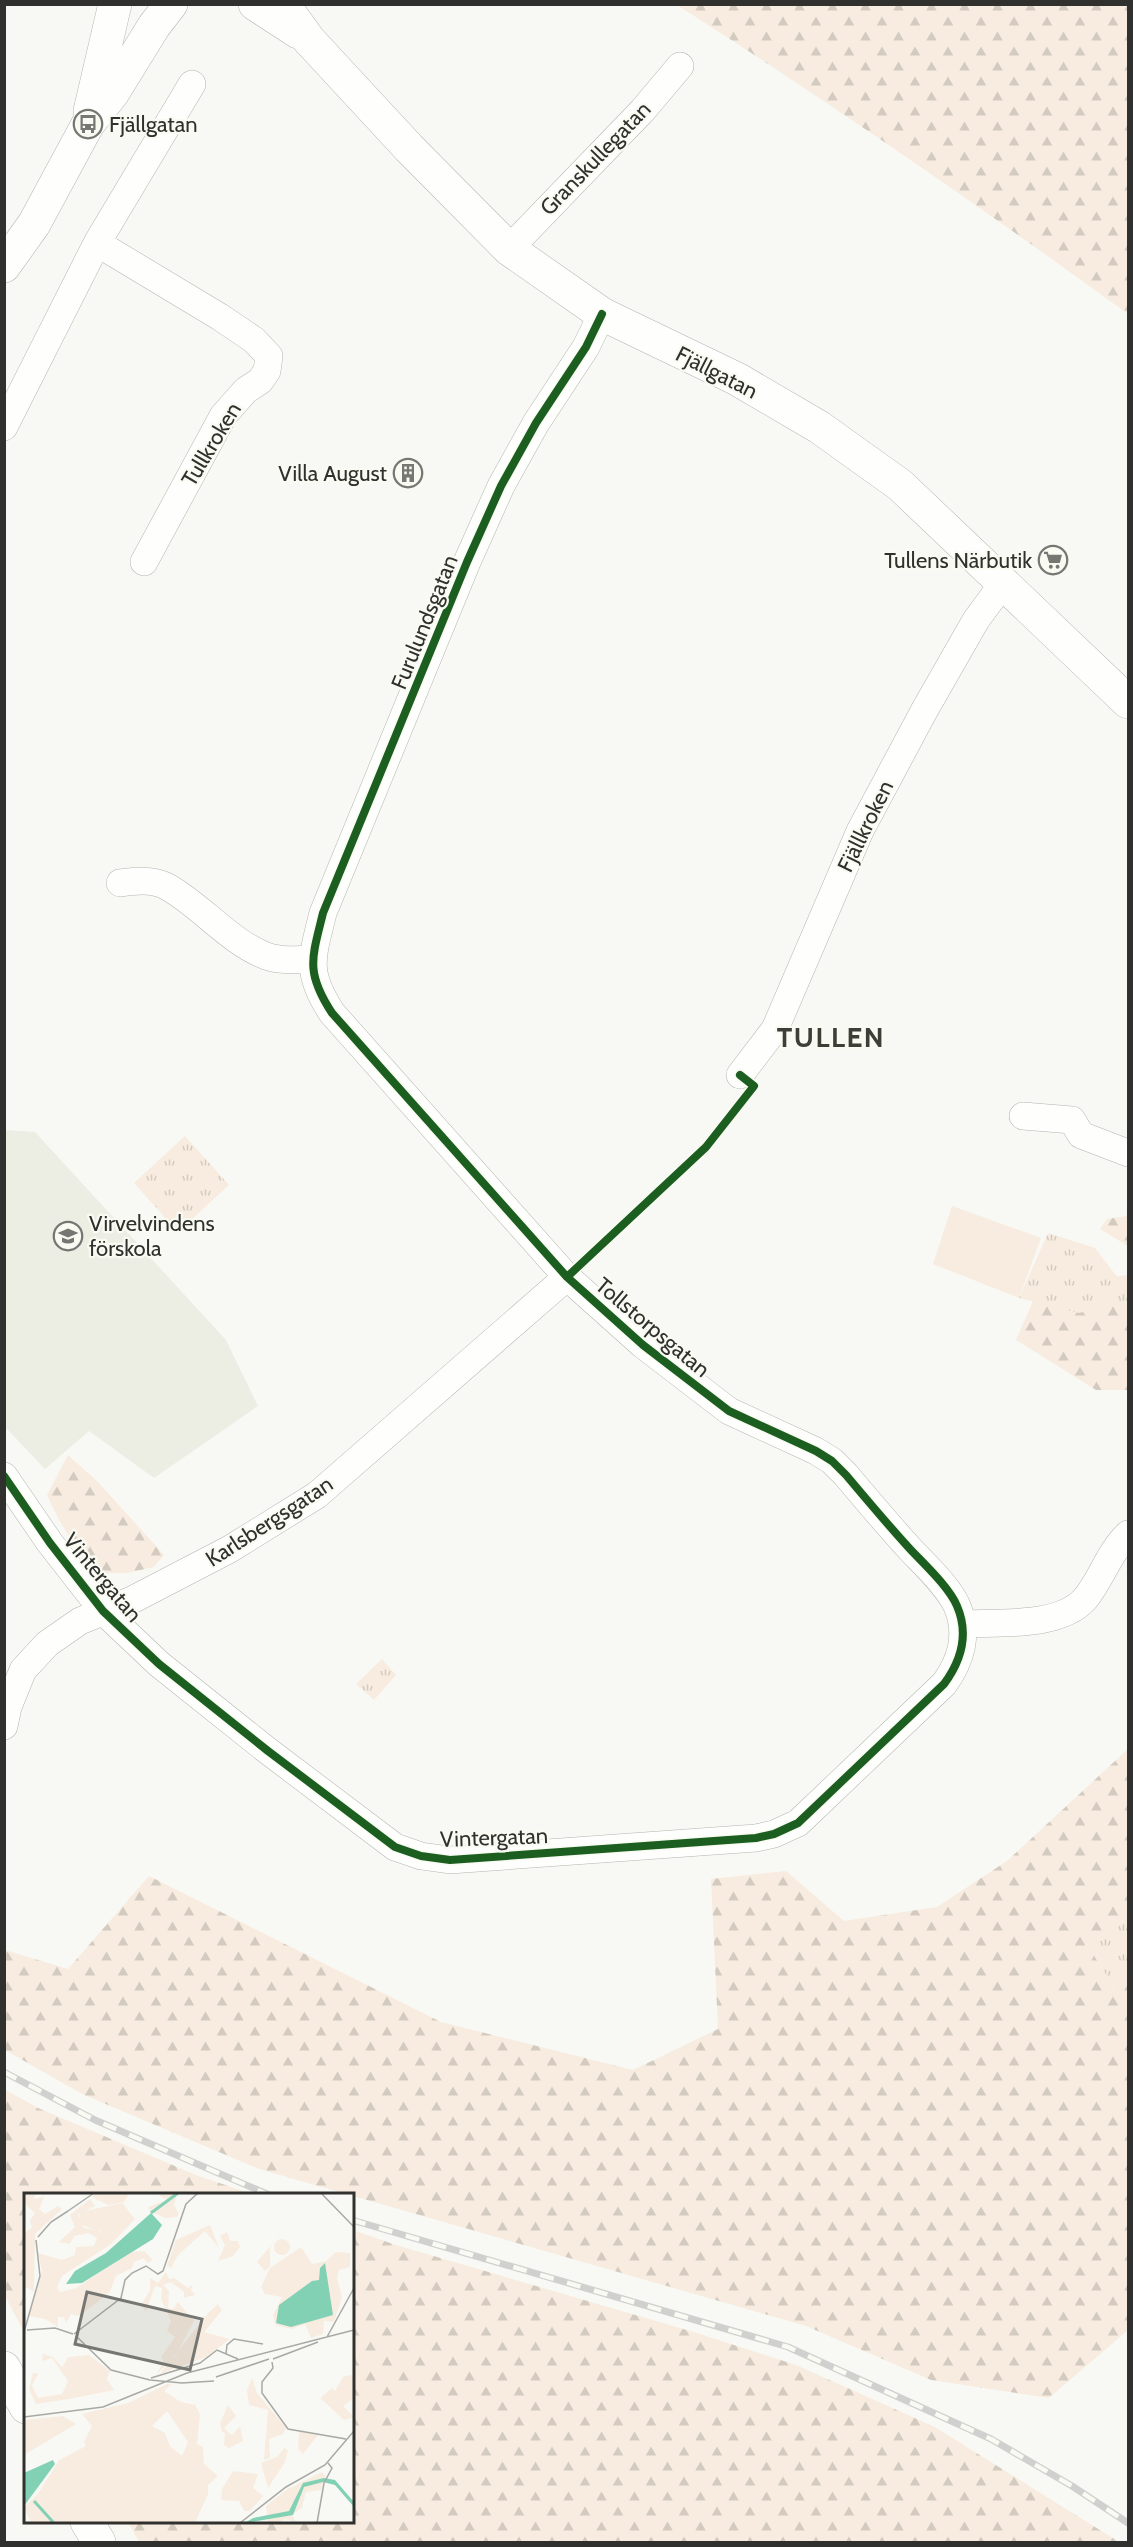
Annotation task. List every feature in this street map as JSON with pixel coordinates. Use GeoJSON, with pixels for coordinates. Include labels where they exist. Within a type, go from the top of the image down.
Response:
{"type":"FeatureCollection","features":[{"type":"Feature","properties":{"kind":"main road"},"geometry":{"type":"LineString","coordinates":[[88,124],[115,4]]}},
{"type":"Feature","properties":{"kind":"main road"},"geometry":{"type":"LineString","coordinates":[[4,266],[34,224],[88,124],[112,94],[154,26],[171,4]]}},
{"type":"Feature","properties":{"kind":"main road","name":"Fjällgatan"},"geometry":{"type":"LineString","coordinates":[[255,4],[309,40]]}},
{"type":"Feature","properties":{"kind":"main road","name":"Fjällgatan"},"geometry":{"type":"LineString","coordinates":[[283,4],[309,40],[409,148],[509,249],[603,314],[683,355],[737,379],[819,427],[900,485],[1128,702]]}},
{"type":"Feature","properties":{"kind":"main road"},"geometry":{"type":"LineString","coordinates":[[4,2368],[24,2403]]}},
{"type":"Feature","properties":{"kind":"main road"},"geometry":{"type":"LineString","coordinates":[[88,2523],[99,2542]]}},
{"type":"Feature","properties":{"kind":"street","name":"Granskullegatan"},"geometry":{"type":"LineString","coordinates":[[509,249],[643,110],[680,66]]}},
{"type":"Feature","properties":{"kind":"street"},"geometry":{"type":"LineString","coordinates":[[4,427],[97,243],[192,84]]}},
{"type":"Feature","properties":{"kind":"street","name":"Tullkroken"},"geometry":{"type":"LineString","coordinates":[[97,243],[220,317],[254,340],[269,356],[267,371],[260,381],[246,390],[223,416],[144,562]]}},
{"type":"Feature","properties":{"kind":"street","name":"Furulundsgatan"},"geometry":{"type":"LineString","coordinates":[[312,959],[323,913],[354,834],[388,758],[491,508],[536,423],[586,347],[603,314]]}},
{"type":"Feature","properties":{"kind":"street","name":"Fjällkroken"},"geometry":{"type":"LineString","coordinates":[[740,1075],[775,1029],[860,831],[930,700],[976,620],[1004,582]]}},
{"type":"Feature","properties":{"kind":"street"},"geometry":{"type":"LineString","coordinates":[[120,883],[139,880],[165,885],[245,944],[266,956],[288,960],[312,959]]}},
{"type":"Feature","properties":{"kind":"street","name":"Tollstorpsgatan"},"geometry":{"type":"LineString","coordinates":[[312,959],[314,979],[332,1013],[567,1277],[642,1346],[729,1411],[832,1461],[936,1577],[957,1605],[962,1624]]}},
{"type":"Feature","properties":{"kind":"street"},"geometry":{"type":"LineString","coordinates":[[1023,1116],[1072,1120],[1081,1135],[1128,1153]]}},
{"type":"Feature","properties":{"kind":"street","name":"Karlsbergsgatan"},"geometry":{"type":"LineString","coordinates":[[4,1726],[8,1707],[23,1670],[47,1644],[80,1621],[132,1600],[221,1554],[317,1496],[567,1277]]}},
{"type":"Feature","properties":{"kind":"street","name":"Vintergatan"},"geometry":{"type":"LineString","coordinates":[[4,1476],[50,1543],[104,1611],[168,1671],[268,1751],[395,1847],[422,1856],[450,1860],[745,1839],[774,1834],[798,1823],[944,1684],[956,1668],[962,1648],[962,1624]]}},
{"type":"Feature","properties":{"kind":"street"},"geometry":{"type":"LineString","coordinates":[[962,1624],[1051,1619],[1069,1612],[1085,1599],[1100,1573],[1128,1534]]}},
{"type":"Feature","properties":{"kind":"shaded area","name":"Virvelvindens förskola"},"geometry":{"type":"Polygon","coordinates":[[[5,1130],[35,1132],[226,1340],[258,1406],[154,1478],[89,1431],[45,1469],[5,1427],[5,1130]]]}},
{"type":"Feature","properties":{"kind":"green space"},"geometry":{"type":"Polygon","coordinates":[[[677,5],[1128,5],[1128,314],[905,156],[677,5]]]}},
{"type":"Feature","properties":{"kind":"green space"},"geometry":{"type":"Polygon","coordinates":[[[185,1136],[229,1185],[178,1232],[134,1183],[185,1136]]]}},
{"type":"Feature","properties":{"kind":"green space"},"geometry":{"type":"Polygon","coordinates":[[[952,1206],[1041,1238],[1019,1298],[933,1264],[952,1206]]]}},
{"type":"Feature","properties":{"kind":"green space"},"geometry":{"type":"Polygon","coordinates":[[[1128,1211],[1128,1246],[1100,1229],[1107,1219],[1126,1216],[1128,1211]]]}},
{"type":"Feature","properties":{"kind":"green space"},"geometry":{"type":"Polygon","coordinates":[[[1048,1233],[1095,1248],[1128,1291],[1128,1301],[1079,1313],[1019,1298],[1048,1233]]]}},
{"type":"Feature","properties":{"kind":"green space"},"geometry":{"type":"Polygon","coordinates":[[[1128,1275],[1128,1390],[1096,1390],[1016,1340],[1039,1287],[1128,1275]]]}},
{"type":"Feature","properties":{"kind":"green space"},"geometry":{"type":"Polygon","coordinates":[[[68,1455],[98,1482],[164,1555],[154,1567],[127,1573],[99,1573],[76,1546],[47,1495],[68,1455]]]}},
{"type":"Feature","properties":{"kind":"green space"},"geometry":{"type":"Polygon","coordinates":[[[382,1659],[396,1675],[374,1700],[356,1684],[382,1659]]]}},
{"type":"Feature","properties":{"kind":"green space"},"geometry":{"type":"Polygon","coordinates":[[[1128,1749],[1128,1917],[1087,1944],[1115,1989],[1128,1980],[1128,2330],[1049,2398],[931,2380],[806,2326],[354,2196],[354,2193],[343,2193],[259,2169],[82,2094],[5,2050],[5,1950],[68,1969],[149,1876],[441,2022],[633,2070],[718,2029],[711,1879],[786,1871],[844,1921],[937,1907],[1007,1861],[1128,1749]]]}},
{"type":"Feature","properties":{"kind":"green space"},"geometry":{"type":"Polygon","coordinates":[[[1128,1917],[1128,1980],[1115,1989],[1087,1944],[1128,1917]]]}},
{"type":"Feature","properties":{"kind":"green space"},"geometry":{"type":"Polygon","coordinates":[[[4,2089],[38,2108],[196,2175],[249,2193],[24,2193],[24,2332],[5,2296],[4,2089]]]}},
{"type":"Feature","properties":{"kind":"green space"},"geometry":{"type":"Polygon","coordinates":[[[354,2230],[796,2365],[935,2427],[1119,2542],[139,2542],[129,2523],[354,2523],[354,2230]]]}},
{"type":"Feature","properties":{"kind":"railway"},"geometry":{"type":"LineString","coordinates":[[4,2072],[95,2120],[265,2193]]}},
{"type":"Feature","properties":{"kind":"railway"},"geometry":{"type":"LineString","coordinates":[[354,2221],[788,2347],[991,2439],[1072,2486],[1128,2523]]}},
{"type":"Feature","properties":{"kind":"cycle path"},"geometry":{"type":"LineString","coordinates":[[4,1476],[50,1543],[103,1611],[159,1664],[268,1751],[395,1847],[421,1856],[450,1860],[756,1838],[774,1834],[798,1823],[944,1684],[955,1666],[963,1637],[961,1616],[957,1606],[936,1576],[846,1475],[832,1461],[816,1451],[729,1411],[643,1345],[567,1277],[332,1013],[323,999],[314,975],[314,954],[323,913],[467,562],[501,486],[536,423],[586,347],[602,314]]}},
{"type":"Feature","properties":{"kind":"cycle path"},"geometry":{"type":"LineString","coordinates":[[567,1277],[706,1147],[754,1086],[740,1075]]}},
{"type":"Feature","properties":{"kind":"place","name":"Fjällgatan"},"geometry":{"type":"Point","coordinates":[88,124]}},
{"type":"Feature","properties":{"kind":"place","name":"Villa August"},"geometry":{"type":"Point","coordinates":[408,473]}},
{"type":"Feature","properties":{"kind":"place","name":"Tullens Närbutik"},"geometry":{"type":"Point","coordinates":[1053,560]}},
{"type":"Feature","properties":{"kind":"place","name":"Virvelvindens förskola"},"geometry":{"type":"Point","coordinates":[68,1236]}},
{"type":"Feature","properties":{"kind":"district","name":"TULLEN"},"geometry":{"type":"Point","coordinates":[831,1037]}}]}
